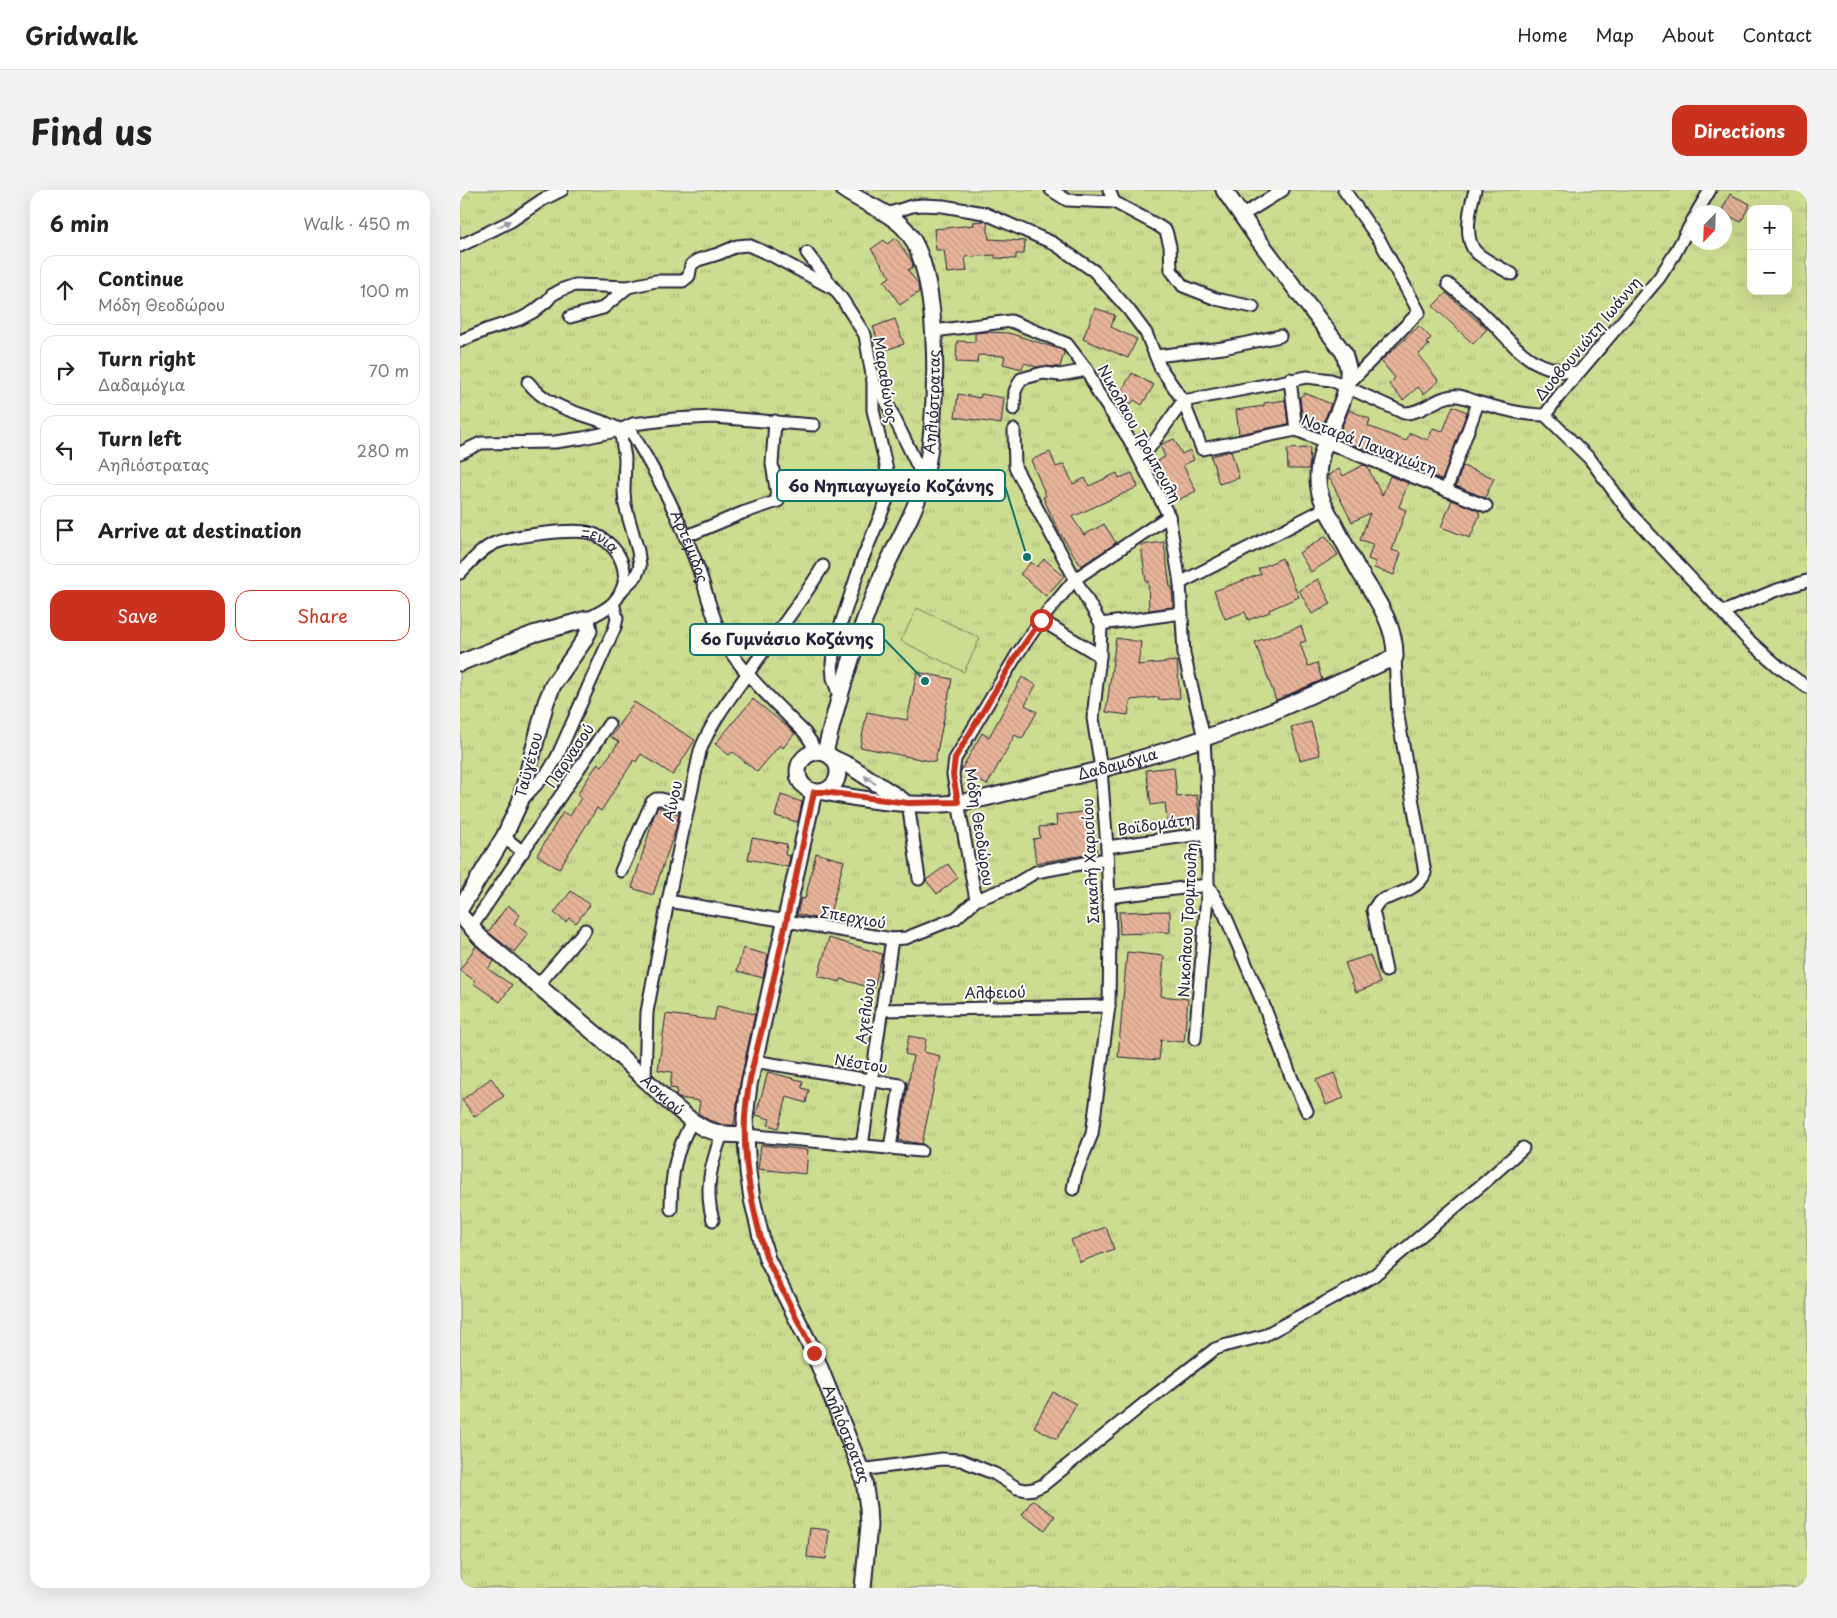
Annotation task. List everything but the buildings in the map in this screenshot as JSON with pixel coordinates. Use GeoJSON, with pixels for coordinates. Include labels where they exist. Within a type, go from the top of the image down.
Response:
{"type":"FeatureCollection","features":[{"type":"Feature","properties":{"kind":"street"},"geometry":{"type":"LineString","coordinates":[[460,246],[511,221],[542,200],[562,190]]}},
{"type":"Feature","properties":{"kind":"street","name":"Αηλιόστρατας"},"geometry":{"type":"LineString","coordinates":[[844,190],[899,222],[910,235],[920,256],[928,287],[934,330],[932,432],[924,479],[916,505],[875,593],[839,696],[824,754],[839,770],[838,777],[836,784],[819,792],[786,921],[754,1061],[747,1100],[746,1135],[752,1199],[767,1259],[814,1353],[861,1470],[869,1525],[863,1588]]}},
{"type":"Feature","properties":{"kind":"street"},"geometry":{"type":"LineString","coordinates":[[1052,190],[1067,200],[1114,202],[1166,231],[1170,246],[1171,270],[1183,286],[1216,299],[1253,307]]}},
{"type":"Feature","properties":{"kind":"street"},"geometry":{"type":"LineString","coordinates":[[1109,190],[1114,202]]}},
{"type":"Feature","properties":{"kind":"street"},"geometry":{"type":"LineString","coordinates":[[1224,190],[1241,216],[1344,353],[1348,367],[1346,386],[1320,460],[1317,482],[1326,508],[1359,570],[1377,599],[1396,644],[1399,723],[1425,873],[1423,879],[1416,885],[1379,901],[1373,910],[1386,971]]}},
{"type":"Feature","properties":{"kind":"street"},"geometry":{"type":"LineString","coordinates":[[1241,216],[1283,190]]}},
{"type":"Feature","properties":{"kind":"street"},"geometry":{"type":"LineString","coordinates":[[1344,190],[1380,241],[1419,312],[1346,386]]}},
{"type":"Feature","properties":{"kind":"street"},"geometry":{"type":"LineString","coordinates":[[1474,190],[1469,210],[1471,244],[1477,254],[1512,274]]}},
{"type":"Feature","properties":{"kind":"street"},"geometry":{"type":"LineString","coordinates":[[1701,205],[1710,190]]}},
{"type":"Feature","properties":{"kind":"street"},"geometry":{"type":"LineString","coordinates":[[887,214],[912,206],[923,205],[961,208],[984,213],[1053,243],[1094,271],[1110,287],[1146,333],[1160,367],[1183,402],[1145,454]]}},
{"type":"Feature","properties":{"kind":"street","name":"Δυοβουνιώτη Ιωάννη"},"geometry":{"type":"LineString","coordinates":[[1183,402],[1307,377],[1331,380],[1404,413],[1413,413],[1458,396],[1523,414],[1545,414],[1659,278],[1687,231]]}},
{"type":"Feature","properties":{"kind":"street"},"geometry":{"type":"LineString","coordinates":[[460,341],[520,319],[533,312],[552,295],[563,289],[575,285],[628,287],[656,281],[683,281],[689,276],[691,266],[698,260],[737,246],[748,245],[808,274],[836,291]]}},
{"type":"Feature","properties":{"kind":"street","name":"Μαραθώνος"},"geometry":{"type":"LineString","coordinates":[[807,253],[836,291],[865,335],[873,381],[873,410],[890,483],[889,495],[862,560],[834,645],[833,678],[839,696]]}},
{"type":"Feature","properties":{"kind":"street"},"geometry":{"type":"LineString","coordinates":[[1448,284],[1481,311],[1526,357],[1550,369],[1578,373]]}},
{"type":"Feature","properties":{"kind":"street"},"geometry":{"type":"LineString","coordinates":[[570,317],[604,308],[628,287]]}},
{"type":"Feature","properties":{"kind":"street","name":"Νικολαου Τρομπουλη"},"geometry":{"type":"LineString","coordinates":[[934,330],[1012,321],[1067,344],[1087,370],[1098,393],[1129,439],[1169,516],[1180,583],[1184,654],[1204,738],[1208,885],[1195,1039]]}},
{"type":"Feature","properties":{"kind":"street"},"geometry":{"type":"LineString","coordinates":[[1156,356],[1223,348],[1280,336]]}},
{"type":"Feature","properties":{"kind":"street"},"geometry":{"type":"LineString","coordinates":[[1014,409],[1016,391],[1021,379],[1043,373],[1060,375],[1087,370]]}},
{"type":"Feature","properties":{"kind":"street"},"geometry":{"type":"LineString","coordinates":[[1290,379],[1296,430]]}},
{"type":"Feature","properties":{"kind":"street"},"geometry":{"type":"LineString","coordinates":[[873,381],[885,399],[924,479]]}},
{"type":"Feature","properties":{"kind":"street","name":"Αρτέμιδος"},"geometry":{"type":"LineString","coordinates":[[528,382],[537,393],[557,406],[632,433],[656,473],[685,537],[695,560],[718,628],[730,651],[748,673],[824,754]]}},
{"type":"Feature","properties":{"kind":"street","name":"Νοταρά Παναγιώτη"},"geometry":{"type":"LineString","coordinates":[[1183,402],[1202,449],[1296,430],[1486,506]]}},
{"type":"Feature","properties":{"kind":"street"},"geometry":{"type":"LineString","coordinates":[[1446,490],[1478,403]]}},
{"type":"Feature","properties":{"kind":"street"},"geometry":{"type":"LineString","coordinates":[[1545,414],[1590,459],[1629,512],[1747,640],[1779,668],[1807,687]]}},
{"type":"Feature","properties":{"kind":"street"},"geometry":{"type":"LineString","coordinates":[[460,453],[481,443],[556,442],[620,430],[633,424],[674,419],[713,417],[814,425]]}},
{"type":"Feature","properties":{"kind":"street"},"geometry":{"type":"LineString","coordinates":[[685,537],[742,513],[778,501],[772,464],[775,421]]}},
{"type":"Feature","properties":{"kind":"street"},"geometry":{"type":"LineString","coordinates":[[620,430],[625,458],[624,491],[626,505],[640,566],[636,576],[620,591]]}},
{"type":"Feature","properties":{"kind":"street","name":"Σακαλή Χαρισίου"},"geometry":{"type":"LineString","coordinates":[[1014,430],[1015,467],[1100,624],[1100,656],[1093,718],[1101,769],[1108,859],[1109,1006],[1092,1134],[1078,1168],[1073,1189]]}},
{"type":"Feature","properties":{"kind":"street"},"geometry":{"type":"LineString","coordinates":[[1180,583],[1326,508]]}},
{"type":"Feature","properties":{"kind":"street","name":"Μόδη Θεοδώρου"},"geometry":{"type":"LineString","coordinates":[[976,900],[953,775],[955,758],[1016,656],[1041,620],[1075,579],[1169,516]]}},
{"type":"Feature","properties":{"kind":"street","name":"Ξενία"},"geometry":{"type":"LineString","coordinates":[[460,573],[482,551],[495,543],[532,536],[584,532],[610,543],[620,555],[624,574],[620,591],[613,603],[603,611],[587,618],[533,634],[460,663]]}},
{"type":"Feature","properties":{"kind":"street","name":"Αίνου"},"geometry":{"type":"LineString","coordinates":[[645,1078],[648,1012],[668,901],[700,751],[705,738],[723,708],[805,596],[823,566]]}},
{"type":"Feature","properties":{"kind":"street"},"geometry":{"type":"LineString","coordinates":[[1723,612],[1774,591],[1807,581]]}},
{"type":"Feature","properties":{"kind":"street"},"geometry":{"type":"LineString","coordinates":[[520,802],[548,772],[557,757],[615,627],[617,618],[613,603]]}},
{"type":"Feature","properties":{"kind":"street"},"geometry":{"type":"LineString","coordinates":[[1100,624],[1182,613]]}},
{"type":"Feature","properties":{"kind":"street","name":"Ταϋγέτου"},"geometry":{"type":"LineString","coordinates":[[460,909],[504,836],[520,802],[546,702],[554,685],[583,642],[588,630],[587,618]]}},
{"type":"Feature","properties":{"kind":"street"},"geometry":{"type":"LineString","coordinates":[[1041,620],[1100,656]]}},
{"type":"Feature","properties":{"kind":"street","name":"Δαδαμόγια"},"geometry":{"type":"LineString","coordinates":[[819,792],[908,803],[958,802],[996,796],[1149,756],[1204,738],[1288,705],[1395,657]]}},
{"type":"Feature","properties":{"kind":"street","name":"Παρνασού"},"geometry":{"type":"LineString","coordinates":[[471,928],[609,724]]}},
{"type":"Feature","properties":{"kind":"street"},"geometry":{"type":"LineString","coordinates":[[819,792],[802,784],[799,778],[799,764],[809,754],[824,754],[850,766],[908,803],[919,879]]}},
{"type":"Feature","properties":{"kind":"street"},"geometry":{"type":"LineString","coordinates":[[621,871],[652,802],[660,799],[688,807]]}},
{"type":"Feature","properties":{"kind":"street","name":"Βοϊδομάτη"},"geometry":{"type":"LineString","coordinates":[[1107,847],[1208,833]]}},
{"type":"Feature","properties":{"kind":"street"},"geometry":{"type":"LineString","coordinates":[[504,836],[523,852]]}},
{"type":"Feature","properties":{"kind":"street","name":"Σπερχιού"},"geometry":{"type":"LineString","coordinates":[[668,901],[892,939],[906,938],[956,918],[976,900],[1012,886],[1036,872],[1108,859]]}},
{"type":"Feature","properties":{"kind":"street"},"geometry":{"type":"LineString","coordinates":[[1108,897],[1208,885],[1225,915],[1307,1111]]}},
{"type":"Feature","properties":{"kind":"street","name":"Ασκιού"},"geometry":{"type":"LineString","coordinates":[[460,915],[471,928],[604,1041],[692,1121],[705,1129],[722,1134],[921,1151]]}},
{"type":"Feature","properties":{"kind":"street"},"geometry":{"type":"LineString","coordinates":[[538,985],[585,930]]}},
{"type":"Feature","properties":{"kind":"street","name":"Αχελώου"},"geometry":{"type":"LineString","coordinates":[[862,1146],[892,939]]}},
{"type":"Feature","properties":{"kind":"street","name":"Αλφειού"},"geometry":{"type":"LineString","coordinates":[[881,1010],[1109,1006]]}},
{"type":"Feature","properties":{"kind":"street","name":"Νέστου"},"geometry":{"type":"LineString","coordinates":[[754,1061],[900,1085],[890,1148]]}},
{"type":"Feature","properties":{"kind":"street"},"geometry":{"type":"LineString","coordinates":[[671,1209],[671,1182],[674,1165],[692,1121]]}},
{"type":"Feature","properties":{"kind":"street"},"geometry":{"type":"LineString","coordinates":[[713,1220],[708,1195],[714,1155],[722,1134]]}},
{"type":"Feature","properties":{"kind":"street"},"geometry":{"type":"LineString","coordinates":[[861,1470],[942,1459],[961,1460],[995,1474],[1017,1488],[1026,1490],[1043,1485],[1215,1349],[1227,1344],[1263,1336],[1372,1276],[1485,1182],[1522,1148]]}},
{"type":"Feature","properties":{"kind":"green space"},"geometry":{"type":"Polygon","coordinates":[[[460,190],[1807,190],[1807,1588],[460,1588],[460,190]]]}},
{"type":"Feature","properties":{"kind":"green space"},"geometry":{"type":"Polygon","coordinates":[[[917,608],[980,638],[964,672],[901,641],[917,608]]]}},
{"type":"Feature","properties":{"kind":"place","name":"6ο Νηπιαγωγείο Κοζάνης"},"geometry":{"type":"Point","coordinates":[1027,557]}},
{"type":"Feature","properties":{"kind":"place","name":"6ο Γυμνάσιο Κοζάνης"},"geometry":{"type":"Point","coordinates":[925,681]}},
{"type":"Feature","properties":{"kind":"route"},"geometry":{"type":"LineString","coordinates":[[814,1353],[767,1259],[757,1225],[748,1172],[745,1118],[754,1061],[769,1002],[814,792],[908,803],[944,804],[958,802],[953,775],[955,758],[1016,656],[1041,620]]}}]}
